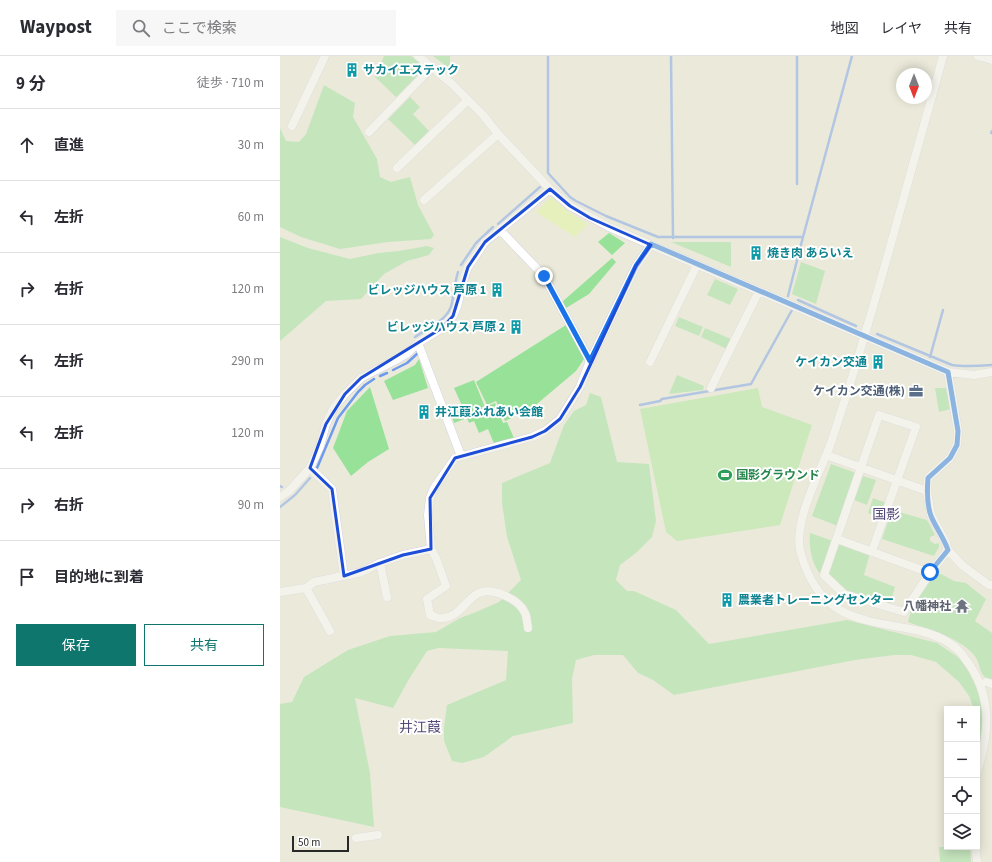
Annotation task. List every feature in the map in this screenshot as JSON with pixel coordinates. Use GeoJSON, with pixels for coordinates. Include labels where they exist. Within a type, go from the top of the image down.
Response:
{"type":"FeatureCollection","features":[{"type":"Feature","properties":{"kind":"street"},"geometry":{"type":"LineString","coordinates":[[292,126],[325,56]]}},
{"type":"Feature","properties":{"kind":"street"},"geometry":{"type":"LineString","coordinates":[[418,56],[483,114],[498,134],[550,189],[570,206],[590,218],[651,244],[697,266],[948,372],[974,375],[992,372]]}},
{"type":"Feature","properties":{"kind":"street"},"geometry":{"type":"LineString","coordinates":[[943,56],[865,337],[826,455],[800,526],[800,551],[809,575],[818,591],[838,609],[864,619],[934,636],[958,649],[974,668],[985,691],[988,707],[984,750],[980,763]]}},
{"type":"Feature","properties":{"kind":"street"},"geometry":{"type":"LineString","coordinates":[[978,56],[992,60]]}},
{"type":"Feature","properties":{"kind":"street"},"geometry":{"type":"LineString","coordinates":[[369,132],[432,67]]}},
{"type":"Feature","properties":{"kind":"street"},"geometry":{"type":"LineString","coordinates":[[397,168],[468,100]]}},
{"type":"Feature","properties":{"kind":"street"},"geometry":{"type":"LineString","coordinates":[[424,200],[498,134]]}},
{"type":"Feature","properties":{"kind":"street"},"geometry":{"type":"LineString","coordinates":[[280,497],[289,491],[310,468],[320,446],[326,424],[333,409],[345,394],[361,378],[408,353],[418,343],[442,328],[453,316],[468,267],[485,242],[550,189]]}},
{"type":"Feature","properties":{"kind":"street"},"geometry":{"type":"LineString","coordinates":[[500,230],[544,276],[590,361]]}},
{"type":"Feature","properties":{"kind":"street"},"geometry":{"type":"LineString","coordinates":[[528,628],[526,613],[517,601],[502,594],[489,592],[479,593],[462,610],[450,617],[441,619],[430,615],[427,599],[446,586],[432,549],[428,515],[430,498],[445,470],[455,458],[510,443],[545,431],[560,419],[580,386],[590,361],[636,266],[651,244]]}},
{"type":"Feature","properties":{"kind":"street"},"geometry":{"type":"LineString","coordinates":[[650,362],[697,266]]}},
{"type":"Feature","properties":{"kind":"street"},"geometry":{"type":"LineString","coordinates":[[712,388],[759,292]]}},
{"type":"Feature","properties":{"kind":"street"},"geometry":{"type":"LineString","coordinates":[[418,343],[461,456]]}},
{"type":"Feature","properties":{"kind":"street"},"geometry":{"type":"LineString","coordinates":[[948,372],[958,431],[957,445],[950,458],[928,478],[927,491],[931,515],[946,543],[948,550],[963,566],[989,585],[992,585]]}},
{"type":"Feature","properties":{"kind":"street"},"geometry":{"type":"LineString","coordinates":[[872,551],[916,427],[879,415],[824,575],[844,594],[904,612],[930,572],[948,550]]}},
{"type":"Feature","properties":{"kind":"street"},"geometry":{"type":"LineString","coordinates":[[826,455],[861,469],[927,491]]}},
{"type":"Feature","properties":{"kind":"street"},"geometry":{"type":"LineString","coordinates":[[310,468],[332,489],[344,576]]}},
{"type":"Feature","properties":{"kind":"street"},"geometry":{"type":"LineString","coordinates":[[837,539],[930,572]]}},
{"type":"Feature","properties":{"kind":"street"},"geometry":{"type":"LineString","coordinates":[[280,592],[306,588],[314,582],[362,572],[380,563],[403,555],[432,549]]}},
{"type":"Feature","properties":{"kind":"street"},"geometry":{"type":"LineString","coordinates":[[380,563],[387,597]]}},
{"type":"Feature","properties":{"kind":"street"},"geometry":{"type":"LineString","coordinates":[[306,588],[330,631]]}},
{"type":"Feature","properties":{"kind":"street"},"geometry":{"type":"LineString","coordinates":[[984,750],[992,737]]}},
{"type":"Feature","properties":{"kind":"street"},"geometry":{"type":"LineString","coordinates":[[356,838],[378,835]]}},
{"type":"Feature","properties":{"kind":"street"},"geometry":{"type":"LineString","coordinates":[[975,850],[977,862]]}},
{"type":"Feature","properties":{"kind":"highlighted area"},"geometry":{"type":"Polygon","coordinates":[[[550,189],[570,206],[590,218],[651,245],[636,266],[580,387],[560,419],[545,431],[532,437],[455,458],[430,498],[431,549],[403,555],[344,576],[332,489],[310,468],[326,424],[345,394],[361,378],[442,328],[453,316],[468,267],[485,242],[550,189]]]}},
{"type":"Feature","properties":{"kind":"green space"},"geometry":{"type":"Polygon","coordinates":[[[384,56],[411,56],[427,68],[396,97],[375,77],[384,56]]]}},
{"type":"Feature","properties":{"kind":"green space"},"geometry":{"type":"Polygon","coordinates":[[[433,56],[450,56],[450,69],[433,56]]]}},
{"type":"Feature","properties":{"kind":"green space"},"geometry":{"type":"Polygon","coordinates":[[[324,85],[355,103],[353,117],[377,159],[380,177],[391,182],[410,177],[418,205],[434,235],[431,239],[388,242],[340,249],[301,237],[280,227],[280,128],[286,141],[299,142],[306,134],[324,85]]]}},
{"type":"Feature","properties":{"kind":"green space"},"geometry":{"type":"Polygon","coordinates":[[[410,97],[420,107],[413,114],[429,131],[415,145],[388,119],[410,97]]]}},
{"type":"Feature","properties":{"kind":"green space"},"geometry":{"type":"Polygon","coordinates":[[[609,233],[625,243],[612,255],[598,242],[609,233]]]}},
{"type":"Feature","properties":{"kind":"green space"},"geometry":{"type":"Polygon","coordinates":[[[280,237],[308,248],[350,259],[378,253],[427,246],[434,248],[429,255],[407,261],[384,274],[361,299],[326,301],[280,341],[280,237]]]}},
{"type":"Feature","properties":{"kind":"green space"},"geometry":{"type":"Polygon","coordinates":[[[671,242],[731,242],[731,267],[671,242]]]}},
{"type":"Feature","properties":{"kind":"green space"},"geometry":{"type":"Polygon","coordinates":[[[612,258],[616,262],[589,294],[566,308],[562,302],[612,258]]]}},
{"type":"Feature","properties":{"kind":"green space"},"geometry":{"type":"Polygon","coordinates":[[[801,262],[825,271],[816,304],[792,294],[801,262]]]}},
{"type":"Feature","properties":{"kind":"green space"},"geometry":{"type":"Polygon","coordinates":[[[715,279],[738,289],[730,305],[707,295],[715,279]]]}},
{"type":"Feature","properties":{"kind":"green space"},"geometry":{"type":"Polygon","coordinates":[[[679,317],[703,327],[699,336],[675,326],[679,317]]]}},
{"type":"Feature","properties":{"kind":"green space"},"geometry":{"type":"Polygon","coordinates":[[[566,325],[584,359],[576,371],[531,409],[505,421],[496,401],[487,405],[476,382],[566,325]]]}},
{"type":"Feature","properties":{"kind":"green space"},"geometry":{"type":"Polygon","coordinates":[[[705,328],[731,339],[727,349],[701,337],[705,328]]]}},
{"type":"Feature","properties":{"kind":"green space"},"geometry":{"type":"Polygon","coordinates":[[[419,359],[428,388],[393,400],[384,381],[415,365],[419,359]]]}},
{"type":"Feature","properties":{"kind":"green space"},"geometry":{"type":"Polygon","coordinates":[[[677,375],[704,386],[703,390],[669,394],[677,375]]]}},
{"type":"Feature","properties":{"kind":"green space"},"geometry":{"type":"Polygon","coordinates":[[[474,380],[485,407],[495,403],[503,423],[507,422],[514,438],[495,446],[488,429],[479,433],[474,421],[469,423],[467,418],[454,423],[451,413],[463,408],[454,388],[474,380]]]}},
{"type":"Feature","properties":{"kind":"green space"},"geometry":{"type":"Polygon","coordinates":[[[370,387],[389,449],[368,462],[351,476],[333,448],[347,411],[370,387]]]}},
{"type":"Feature","properties":{"kind":"green space","name":"国影グラウンド"},"geometry":{"type":"Polygon","coordinates":[[[758,388],[762,407],[812,425],[780,525],[677,541],[666,532],[640,409],[758,388]]]}},
{"type":"Feature","properties":{"kind":"green space"},"geometry":{"type":"Polygon","coordinates":[[[935,388],[946,388],[951,409],[939,412],[935,388]]]}},
{"type":"Feature","properties":{"kind":"green space"},"geometry":{"type":"Polygon","coordinates":[[[590,393],[601,397],[617,462],[649,464],[656,521],[652,537],[636,553],[620,565],[616,580],[627,591],[634,591],[676,610],[709,644],[847,620],[937,643],[958,657],[968,669],[979,694],[982,703],[983,734],[980,746],[980,706],[973,706],[969,696],[959,682],[936,662],[911,655],[894,655],[855,660],[674,695],[653,680],[638,673],[623,655],[594,655],[576,660],[572,679],[573,723],[513,736],[484,757],[462,763],[452,761],[444,741],[447,705],[506,680],[508,651],[438,648],[427,651],[393,708],[355,698],[370,773],[374,827],[280,807],[280,704],[292,702],[304,677],[348,650],[390,636],[436,632],[460,618],[499,602],[521,580],[507,537],[502,503],[502,483],[550,463],[564,425],[574,411],[586,405],[590,393]]]}},
{"type":"Feature","properties":{"kind":"green space"},"geometry":{"type":"Polygon","coordinates":[[[831,464],[856,473],[838,526],[812,516],[831,464]]]}},
{"type":"Feature","properties":{"kind":"green space"},"geometry":{"type":"Polygon","coordinates":[[[863,476],[876,480],[867,505],[854,500],[863,476]]]}},
{"type":"Feature","properties":{"kind":"green space"},"geometry":{"type":"Polygon","coordinates":[[[873,498],[886,503],[880,518],[868,513],[873,498]]]}},
{"type":"Feature","properties":{"kind":"green space"},"geometry":{"type":"Polygon","coordinates":[[[892,510],[927,520],[935,535],[930,537],[930,541],[935,544],[939,543],[939,547],[934,556],[882,539],[892,510]]]}},
{"type":"Feature","properties":{"kind":"green space"},"geometry":{"type":"Polygon","coordinates":[[[810,533],[833,541],[821,575],[811,555],[810,533]]]}},
{"type":"Feature","properties":{"kind":"green space"},"geometry":{"type":"Polygon","coordinates":[[[838,542],[870,553],[864,575],[895,587],[890,605],[846,591],[828,575],[838,542]]]}},
{"type":"Feature","properties":{"kind":"green space"},"geometry":{"type":"Polygon","coordinates":[[[941,574],[954,581],[966,583],[986,599],[975,621],[992,633],[992,681],[984,676],[974,655],[960,643],[908,622],[912,606],[934,575],[941,574]]]}},
{"type":"Feature","properties":{"kind":"green space"},"geometry":{"type":"Polygon","coordinates":[[[939,847],[944,847],[944,850],[970,850],[971,862],[940,862],[939,847]]]}},
{"type":"Feature","properties":{"kind":"sand"},"geometry":{"type":"Polygon","coordinates":[[[551,197],[569,212],[588,224],[575,237],[536,212],[551,197]]]}},
{"type":"Feature","properties":{"kind":"waterway"},"geometry":{"type":"LineString","coordinates":[[548,56],[548,173],[570,197],[606,216],[658,237],[803,237],[788,296]]}},
{"type":"Feature","properties":{"kind":"waterway"},"geometry":{"type":"LineString","coordinates":[[671,56],[673,238]]}},
{"type":"Feature","properties":{"kind":"waterway"},"geometry":{"type":"LineString","coordinates":[[797,56],[797,184]]}},
{"type":"Feature","properties":{"kind":"waterway"},"geometry":{"type":"LineString","coordinates":[[803,237],[852,56]]}},
{"type":"Feature","properties":{"kind":"waterway"},"geometry":{"type":"LineString","coordinates":[[498,224],[540,187]]}},
{"type":"Feature","properties":{"kind":"waterway"},"geometry":{"type":"LineString","coordinates":[[461,265],[476,243],[493,227]]}},
{"type":"Feature","properties":{"kind":"waterway"},"geometry":{"type":"LineString","coordinates":[[415,337],[437,323],[447,314],[452,303],[458,272]]}},
{"type":"Feature","properties":{"kind":"waterway"},"geometry":{"type":"LineString","coordinates":[[798,300],[856,326]]}},
{"type":"Feature","properties":{"kind":"waterway"},"geometry":{"type":"LineString","coordinates":[[640,405],[660,401],[662,399],[751,384],[792,310]]}},
{"type":"Feature","properties":{"kind":"waterway"},"geometry":{"type":"LineString","coordinates":[[930,357],[943,310]]}},
{"type":"Feature","properties":{"kind":"waterway"},"geometry":{"type":"LineString","coordinates":[[877,334],[952,365],[992,365]]}},
{"type":"Feature","properties":{"kind":"waterway"},"geometry":{"type":"LineString","coordinates":[[393,370],[407,363],[418,353]]}},
{"type":"Feature","properties":{"kind":"waterway"},"geometry":{"type":"LineString","coordinates":[[380,376],[387,373]]}},
{"type":"Feature","properties":{"kind":"waterway"},"geometry":{"type":"LineString","coordinates":[[317,468],[338,418],[358,392],[374,379]]}},
{"type":"Feature","properties":{"kind":"waterway"},"geometry":{"type":"LineString","coordinates":[[280,507],[295,495],[310,478]]}},
{"type":"Feature","properties":{"kind":"place","name":"サカイエステック"},"geometry":{"type":"Point","coordinates":[352,70]}},
{"type":"Feature","properties":{"kind":"place","name":"焼き肉 あらいえ"},"geometry":{"type":"Point","coordinates":[756,253]}},
{"type":"Feature","properties":{"kind":"place","name":"ビレッジハウス 芦原 1"},"geometry":{"type":"Point","coordinates":[497,290]}},
{"type":"Feature","properties":{"kind":"place","name":"ビレッジハウス 芦原 2"},"geometry":{"type":"Point","coordinates":[516,327]}},
{"type":"Feature","properties":{"kind":"place","name":"ケイカン交通"},"geometry":{"type":"Point","coordinates":[878,362]}},
{"type":"Feature","properties":{"kind":"place","name":"ケイカン交通(株)"},"geometry":{"type":"Point","coordinates":[916,391]}},
{"type":"Feature","properties":{"kind":"place","name":"井江葭ふれあい会館"},"geometry":{"type":"Point","coordinates":[424,412]}},
{"type":"Feature","properties":{"kind":"place","name":"国影グラウンド"},"geometry":{"type":"Point","coordinates":[725,475]}},
{"type":"Feature","properties":{"kind":"place","name":"農業者トレーニングセンター"},"geometry":{"type":"Point","coordinates":[727,600]}},
{"type":"Feature","properties":{"kind":"place","name":"八幡神社"},"geometry":{"type":"Point","coordinates":[962,606]}},
{"type":"Feature","properties":{"kind":"district","name":"国影"},"geometry":{"type":"Point","coordinates":[886,515]}},
{"type":"Feature","properties":{"kind":"district","name":"井江葭"},"geometry":{"type":"Point","coordinates":[420,728]}},
{"type":"Feature","properties":{"kind":"route"},"geometry":{"type":"LineString","coordinates":[[544,276],[590,361],[636,266],[651,244],[697,266],[948,372],[958,431],[957,445],[950,458],[928,478],[927,491],[931,515],[946,543],[948,550],[930,572]]}}]}
